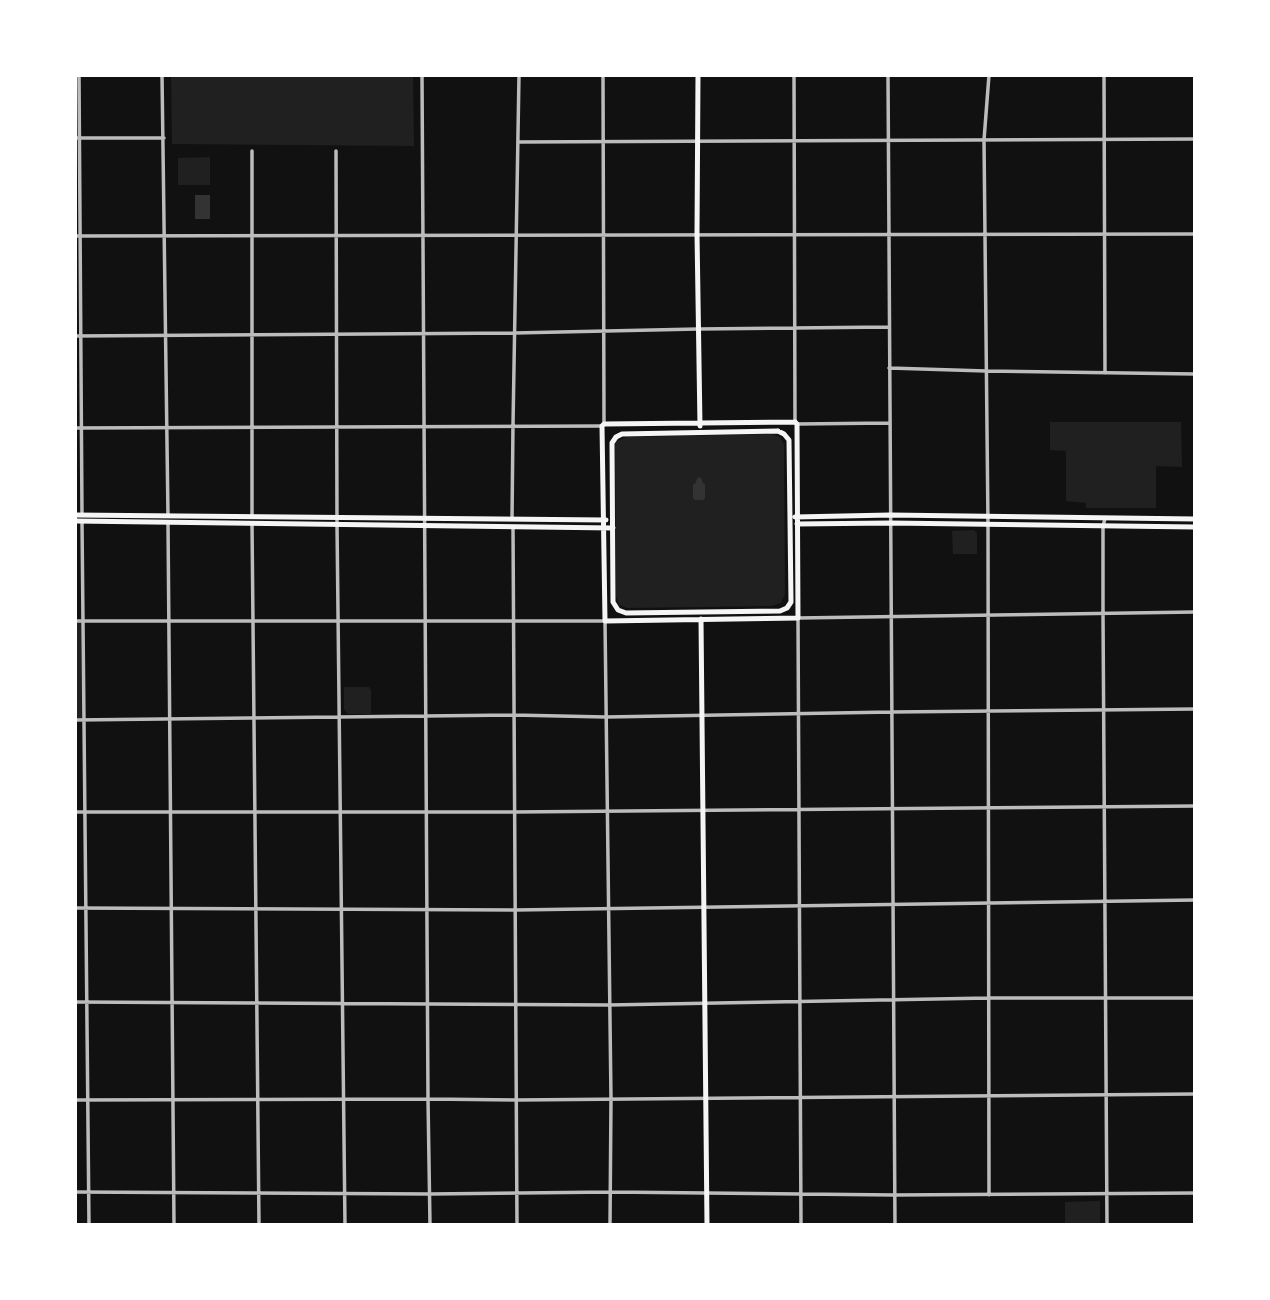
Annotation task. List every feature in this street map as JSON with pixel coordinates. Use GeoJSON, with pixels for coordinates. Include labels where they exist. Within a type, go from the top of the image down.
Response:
{"type":"FeatureCollection","features":[{"type":"Feature","properties":{"kind":"main road"},"geometry":{"type":"LineString","coordinates":[[698,75],[699,432]]}},
{"type":"Feature","properties":{"kind":"main road"},"geometry":{"type":"LineString","coordinates":[[796,423],[798,618],[605,621],[603,425],[796,423]]}},
{"type":"Feature","properties":{"kind":"main road"},"geometry":{"type":"LineString","coordinates":[[778,431],[789,440],[791,602],[787,608],[780,611],[626,613],[618,610],[613,602],[612,443],[622,434],[699,432],[778,431]]}},
{"type":"Feature","properties":{"kind":"main road"},"geometry":{"type":"LineString","coordinates":[[791,517],[890,515],[1195,519]]}},
{"type":"Feature","properties":{"kind":"main road"},"geometry":{"type":"LineString","coordinates":[[79,518],[425,523],[613,520]]}},
{"type":"Feature","properties":{"kind":"main road"},"geometry":{"type":"LineString","coordinates":[[513,523],[613,528]]}},
{"type":"Feature","properties":{"kind":"main road"},"geometry":{"type":"LineString","coordinates":[[791,524],[1195,527]]}},
{"type":"Feature","properties":{"kind":"main road"},"geometry":{"type":"LineString","coordinates":[[701,612],[707,1225]]}},
{"type":"Feature","properties":{"kind":"street"},"geometry":{"type":"LineString","coordinates":[[79,75],[78,428],[89,1225]]}},
{"type":"Feature","properties":{"kind":"street"},"geometry":{"type":"LineString","coordinates":[[162,75],[173,1225]]}},
{"type":"Feature","properties":{"kind":"street"},"geometry":{"type":"LineString","coordinates":[[422,75],[430,1225]]}},
{"type":"Feature","properties":{"kind":"street"},"geometry":{"type":"LineString","coordinates":[[516,1225],[513,425],[519,75]]}},
{"type":"Feature","properties":{"kind":"street"},"geometry":{"type":"LineString","coordinates":[[78,428],[603,425],[603,75]]}},
{"type":"Feature","properties":{"kind":"street"},"geometry":{"type":"LineString","coordinates":[[794,75],[796,423],[890,423]]}},
{"type":"Feature","properties":{"kind":"street"},"geometry":{"type":"LineString","coordinates":[[888,75],[895,1225]]}},
{"type":"Feature","properties":{"kind":"street"},"geometry":{"type":"LineString","coordinates":[[989,75],[984,140],[988,517],[989,1195]]}},
{"type":"Feature","properties":{"kind":"street"},"geometry":{"type":"LineString","coordinates":[[1104,75],[1105,373]]}},
{"type":"Feature","properties":{"kind":"street"},"geometry":{"type":"LineString","coordinates":[[77,138],[163,138]]}},
{"type":"Feature","properties":{"kind":"street"},"geometry":{"type":"LineString","coordinates":[[519,142],[1195,139]]}},
{"type":"Feature","properties":{"kind":"street"},"geometry":{"type":"LineString","coordinates":[[252,151],[252,622],[259,1225]]}},
{"type":"Feature","properties":{"kind":"street"},"geometry":{"type":"LineString","coordinates":[[336,151],[337,522],[345,1225]]}},
{"type":"Feature","properties":{"kind":"street"},"geometry":{"type":"LineString","coordinates":[[77,236],[1195,234]]}},
{"type":"Feature","properties":{"kind":"street"},"geometry":{"type":"LineString","coordinates":[[78,336],[889,327]]}},
{"type":"Feature","properties":{"kind":"street"},"geometry":{"type":"LineString","coordinates":[[889,368],[1195,374]]}},
{"type":"Feature","properties":{"kind":"street"},"geometry":{"type":"LineString","coordinates":[[1105,518],[1103,614],[1107,1225]]}},
{"type":"Feature","properties":{"kind":"street"},"geometry":{"type":"LineString","coordinates":[[801,1225],[798,618],[1195,612]]}},
{"type":"Feature","properties":{"kind":"street"},"geometry":{"type":"LineString","coordinates":[[75,621],[605,621],[610,1225]]}},
{"type":"Feature","properties":{"kind":"street"},"geometry":{"type":"LineString","coordinates":[[75,720],[513,715],[606,717],[1195,709]]}},
{"type":"Feature","properties":{"kind":"street"},"geometry":{"type":"LineString","coordinates":[[75,811],[514,812],[1195,806]]}},
{"type":"Feature","properties":{"kind":"street"},"geometry":{"type":"LineString","coordinates":[[75,908],[515,910],[1195,900]]}},
{"type":"Feature","properties":{"kind":"street"},"geometry":{"type":"LineString","coordinates":[[75,1002],[609,1005],[989,998],[1195,998]]}},
{"type":"Feature","properties":{"kind":"street"},"geometry":{"type":"LineString","coordinates":[[75,1100],[895,1098],[1195,1094]]}},
{"type":"Feature","properties":{"kind":"street"},"geometry":{"type":"LineString","coordinates":[[75,1192],[611,1192],[800,1195],[1195,1193]]}},
{"type":"Feature","properties":{"kind":"shaded area"},"geometry":{"type":"Polygon","coordinates":[[[171,75],[413,75],[414,146],[172,144],[171,75]]]}},
{"type":"Feature","properties":{"kind":"shaded area"},"geometry":{"type":"Polygon","coordinates":[[[210,157],[210,185],[178,185],[178,158],[210,157]]]}},
{"type":"Feature","properties":{"kind":"shaded area"},"geometry":{"type":"Polygon","coordinates":[[[195,195],[210,195],[210,219],[195,219],[195,195]]]}},
{"type":"Feature","properties":{"kind":"shaded area"},"geometry":{"type":"Polygon","coordinates":[[[1050,422],[1181,422],[1182,467],[1156,466],[1156,508],[1086,508],[1086,503],[1066,501],[1066,451],[1050,450],[1050,422]]]}},
{"type":"Feature","properties":{"kind":"shaded area"},"geometry":{"type":"Polygon","coordinates":[[[771,434],[780,437],[784,445],[785,594],[781,603],[771,606],[627,608],[619,605],[616,596],[617,441],[627,437],[771,434]]]}},
{"type":"Feature","properties":{"kind":"shaded area"},"geometry":{"type":"Polygon","coordinates":[[[698,477],[705,484],[703,500],[693,498],[693,484],[698,477]]]}},
{"type":"Feature","properties":{"kind":"shaded area"},"geometry":{"type":"Polygon","coordinates":[[[974,530],[977,533],[977,554],[953,554],[952,531],[974,530]]]}},
{"type":"Feature","properties":{"kind":"shaded area"},"geometry":{"type":"Polygon","coordinates":[[[75,622],[81,622],[82,719],[75,719],[75,622]]]}},
{"type":"Feature","properties":{"kind":"shaded area"},"geometry":{"type":"Polygon","coordinates":[[[344,687],[369,687],[371,714],[348,714],[344,709],[344,687]]]}},
{"type":"Feature","properties":{"kind":"shaded area"},"geometry":{"type":"Polygon","coordinates":[[[1100,1201],[1100,1225],[1065,1225],[1065,1202],[1100,1201]]]}}]}
